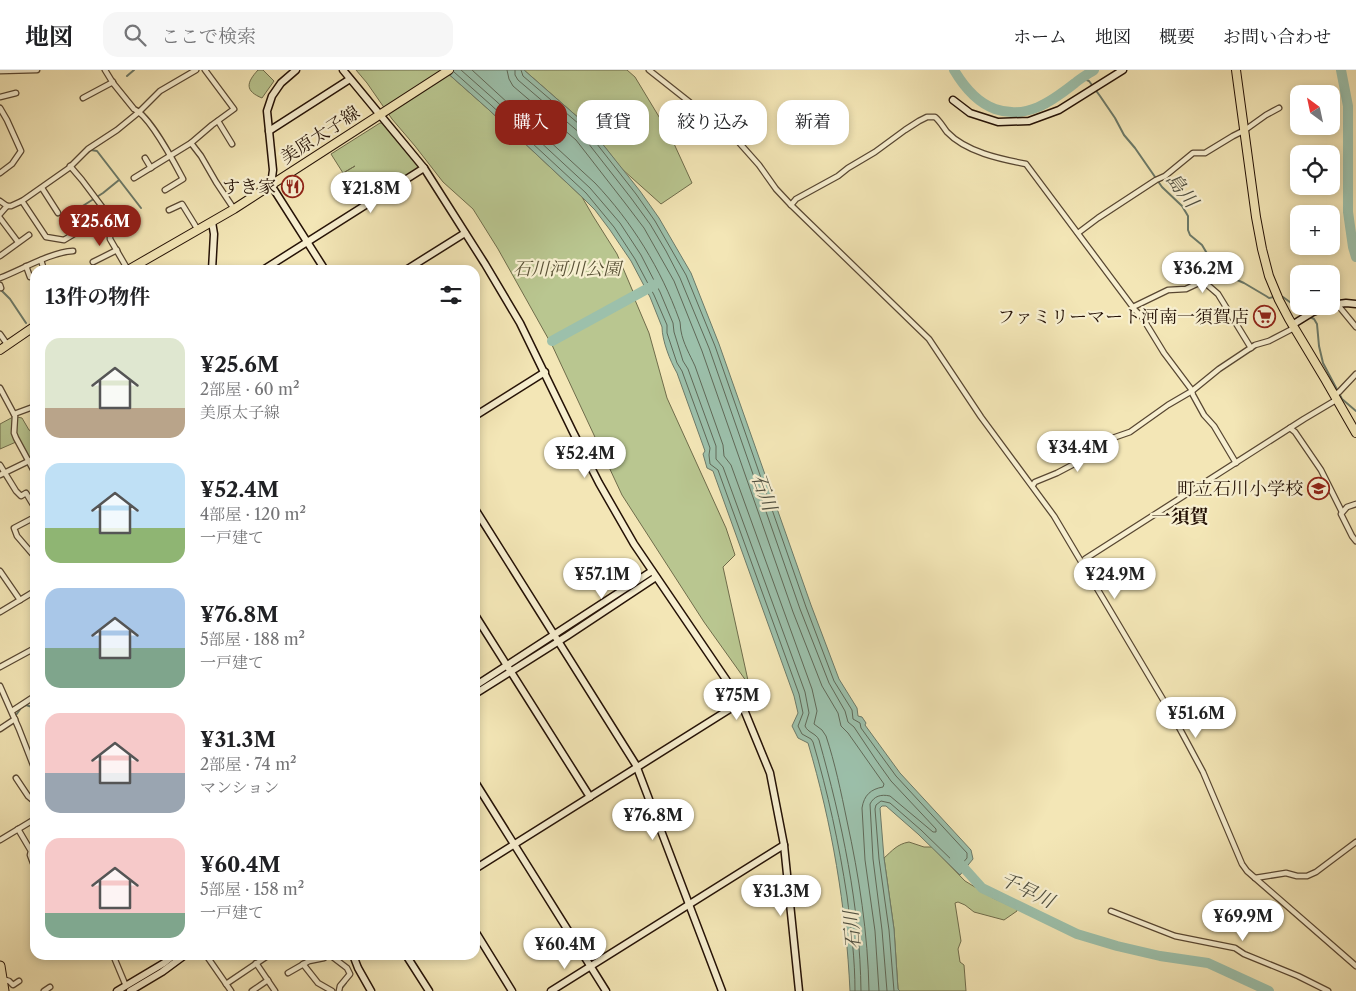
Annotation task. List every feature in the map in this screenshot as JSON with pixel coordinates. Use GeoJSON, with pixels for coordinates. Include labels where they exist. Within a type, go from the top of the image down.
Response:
{"type":"FeatureCollection","features":[{"type":"Feature","properties":{"kind":"highway"},"geometry":{"type":"LineString","coordinates":[[0,966],[4,991]]}},
{"type":"Feature","properties":{"kind":"main road","name":"美原太子線"},"geometry":{"type":"LineString","coordinates":[[137,265],[234,209],[449,70]]}},
{"type":"Feature","properties":{"kind":"main road"},"geometry":{"type":"LineString","coordinates":[[1236,70],[1262,249],[1269,276],[1293,326],[1326,379],[1356,433]]}},
{"type":"Feature","properties":{"kind":"main road"},"geometry":{"type":"LineString","coordinates":[[0,350],[30,329]]}},
{"type":"Feature","properties":{"kind":"street"},"geometry":{"type":"LineString","coordinates":[[0,71],[37,70]]}},
{"type":"Feature","properties":{"kind":"street"},"geometry":{"type":"LineString","coordinates":[[106,70],[112,82],[134,110],[139,112],[149,122],[173,159],[183,179],[165,190]]}},
{"type":"Feature","properties":{"kind":"street"},"geometry":{"type":"LineString","coordinates":[[0,201],[7,206],[22,202],[70,166],[88,149],[117,130],[160,91],[196,70]]}},
{"type":"Feature","properties":{"kind":"street"},"geometry":{"type":"LineString","coordinates":[[134,178],[191,142],[234,110],[205,70]]}},
{"type":"Feature","properties":{"kind":"street"},"geometry":{"type":"LineString","coordinates":[[296,70],[281,83],[272,96],[267,112],[273,170],[271,185],[322,265]]}},
{"type":"Feature","properties":{"kind":"street"},"geometry":{"type":"LineString","coordinates":[[343,70],[424,168],[465,233],[509,303],[599,483],[652,571],[741,702],[770,773],[784,845],[799,989],[792,991]]}},
{"type":"Feature","properties":{"kind":"street"},"geometry":{"type":"LineString","coordinates":[[650,70],[735,138],[791,205],[929,339],[981,417],[1054,516],[1174,718],[1203,772],[1242,864],[1255,878],[1356,966]]}},
{"type":"Feature","properties":{"kind":"street"},"geometry":{"type":"LineString","coordinates":[[953,100],[970,113],[998,122],[1029,122],[1059,110],[1123,70]]}},
{"type":"Feature","properties":{"kind":"street"},"geometry":{"type":"LineString","coordinates":[[270,131],[350,79]]}},
{"type":"Feature","properties":{"kind":"street"},"geometry":{"type":"LineString","coordinates":[[83,98],[112,82]]}},
{"type":"Feature","properties":{"kind":"street"},"geometry":{"type":"LineString","coordinates":[[0,97],[16,93]]}},
{"type":"Feature","properties":{"kind":"street"},"geometry":{"type":"LineString","coordinates":[[0,108],[8,120],[21,151],[12,164],[0,173]]}},
{"type":"Feature","properties":{"kind":"street"},"geometry":{"type":"LineString","coordinates":[[1078,233],[1098,218],[1165,176],[1193,153],[1205,153],[1279,108]]}},
{"type":"Feature","properties":{"kind":"street"},"geometry":{"type":"LineString","coordinates":[[791,205],[796,199],[838,176],[927,117],[935,117],[948,132],[970,149],[1026,164],[1142,317],[1192,391],[1204,415],[1214,426],[1236,462]]}},
{"type":"Feature","properties":{"kind":"street"},"geometry":{"type":"LineString","coordinates":[[218,121],[232,144]]}},
{"type":"Feature","properties":{"kind":"street"},"geometry":{"type":"LineString","coordinates":[[191,142],[234,209]]}},
{"type":"Feature","properties":{"kind":"street"},"geometry":{"type":"LineString","coordinates":[[145,158],[151,168]]}},
{"type":"Feature","properties":{"kind":"street"},"geometry":{"type":"LineString","coordinates":[[70,166],[106,212],[110,221],[110,239],[125,265]]}},
{"type":"Feature","properties":{"kind":"street"},"geometry":{"type":"LineString","coordinates":[[271,265],[424,168]]}},
{"type":"Feature","properties":{"kind":"street"},"geometry":{"type":"LineString","coordinates":[[42,188],[58,213]]}},
{"type":"Feature","properties":{"kind":"street"},"geometry":{"type":"LineString","coordinates":[[169,210],[188,200]]}},
{"type":"Feature","properties":{"kind":"street"},"geometry":{"type":"LineString","coordinates":[[22,202],[46,237],[64,240],[74,234]]}},
{"type":"Feature","properties":{"kind":"street"},"geometry":{"type":"LineString","coordinates":[[182,204],[198,230]]}},
{"type":"Feature","properties":{"kind":"street"},"geometry":{"type":"LineString","coordinates":[[0,214],[7,206]]}},
{"type":"Feature","properties":{"kind":"street"},"geometry":{"type":"LineString","coordinates":[[0,218],[18,242]]}},
{"type":"Feature","properties":{"kind":"street"},"geometry":{"type":"LineString","coordinates":[[212,222],[214,234],[212,265]]}},
{"type":"Feature","properties":{"kind":"street"},"geometry":{"type":"LineString","coordinates":[[0,228],[5,224]]}},
{"type":"Feature","properties":{"kind":"street"},"geometry":{"type":"LineString","coordinates":[[414,265],[465,233]]}},
{"type":"Feature","properties":{"kind":"street"},"geometry":{"type":"LineString","coordinates":[[0,256],[29,235]]}},
{"type":"Feature","properties":{"kind":"street"},"geometry":{"type":"LineString","coordinates":[[93,262],[117,250]]}},
{"type":"Feature","properties":{"kind":"street"},"geometry":{"type":"LineString","coordinates":[[0,278],[41,260],[67,251],[73,251]]}},
{"type":"Feature","properties":{"kind":"street"},"geometry":{"type":"LineString","coordinates":[[41,260],[42,265]]}},
{"type":"Feature","properties":{"kind":"street"},"geometry":{"type":"LineString","coordinates":[[26,266],[30,277]]}},
{"type":"Feature","properties":{"kind":"street"},"geometry":{"type":"LineString","coordinates":[[1133,307],[1168,290],[1186,289],[1203,281],[1218,294],[1251,348]]}},
{"type":"Feature","properties":{"kind":"street"},"geometry":{"type":"LineString","coordinates":[[1340,304],[1356,304]]}},
{"type":"Feature","properties":{"kind":"street"},"geometry":{"type":"LineString","coordinates":[[1340,310],[1356,327]]}},
{"type":"Feature","properties":{"kind":"street"},"geometry":{"type":"LineString","coordinates":[[1033,486],[1035,482],[1076,463],[1104,441],[1130,432],[1168,405],[1192,391],[1219,369],[1255,345],[1269,341],[1309,315]]}},
{"type":"Feature","properties":{"kind":"street"},"geometry":{"type":"LineString","coordinates":[[0,334],[8,344]]}},
{"type":"Feature","properties":{"kind":"street"},"geometry":{"type":"LineString","coordinates":[[480,413],[544,372]]}},
{"type":"Feature","properties":{"kind":"street"},"geometry":{"type":"LineString","coordinates":[[1082,563],[1085,559],[1157,512],[1335,398],[1356,374]]}},
{"type":"Feature","properties":{"kind":"street"},"geometry":{"type":"LineString","coordinates":[[0,388],[14,414],[14,433],[30,465]]}},
{"type":"Feature","properties":{"kind":"street"},"geometry":{"type":"LineString","coordinates":[[14,414],[30,408]]}},
{"type":"Feature","properties":{"kind":"street"},"geometry":{"type":"LineString","coordinates":[[26,409],[28,415]]}},
{"type":"Feature","properties":{"kind":"street"},"geometry":{"type":"LineString","coordinates":[[1290,428],[1295,432],[1321,470],[1342,512],[1340,514],[1356,541]]}},
{"type":"Feature","properties":{"kind":"street"},"geometry":{"type":"LineString","coordinates":[[2,474],[28,462]]}},
{"type":"Feature","properties":{"kind":"street"},"geometry":{"type":"LineString","coordinates":[[0,465],[2,474],[16,491],[21,496],[26,493],[30,500]]}},
{"type":"Feature","properties":{"kind":"street"},"geometry":{"type":"LineString","coordinates":[[1342,512],[1347,507],[1356,504]]}},
{"type":"Feature","properties":{"kind":"street"},"geometry":{"type":"LineString","coordinates":[[480,517],[637,768],[722,991]]}},
{"type":"Feature","properties":{"kind":"street"},"geometry":{"type":"LineString","coordinates":[[30,520],[14,528],[17,536],[30,550]]}},
{"type":"Feature","properties":{"kind":"street"},"geometry":{"type":"LineString","coordinates":[[0,571],[20,600]]}},
{"type":"Feature","properties":{"kind":"street"},"geometry":{"type":"LineString","coordinates":[[480,690],[554,634],[652,571]]}},
{"type":"Feature","properties":{"kind":"street"},"geometry":{"type":"LineString","coordinates":[[480,683],[558,641],[656,577]]}},
{"type":"Feature","properties":{"kind":"street"},"geometry":{"type":"LineString","coordinates":[[0,612],[30,594]]}},
{"type":"Feature","properties":{"kind":"street"},"geometry":{"type":"LineString","coordinates":[[480,623],[590,797]]}},
{"type":"Feature","properties":{"kind":"street"},"geometry":{"type":"LineString","coordinates":[[0,667],[30,651]]}},
{"type":"Feature","properties":{"kind":"street"},"geometry":{"type":"LineString","coordinates":[[0,686],[30,757]]}},
{"type":"Feature","properties":{"kind":"street"},"geometry":{"type":"LineString","coordinates":[[12,711],[30,699]]}},
{"type":"Feature","properties":{"kind":"street"},"geometry":{"type":"LineString","coordinates":[[480,866],[741,702]]}},
{"type":"Feature","properties":{"kind":"street"},"geometry":{"type":"LineString","coordinates":[[0,729],[15,719]]}},
{"type":"Feature","properties":{"kind":"street"},"geometry":{"type":"LineString","coordinates":[[16,778],[30,798]]}},
{"type":"Feature","properties":{"kind":"street"},"geometry":{"type":"LineString","coordinates":[[18,792],[23,790]]}},
{"type":"Feature","properties":{"kind":"street"},"geometry":{"type":"LineString","coordinates":[[480,790],[606,991]]}},
{"type":"Feature","properties":{"kind":"street"},"geometry":{"type":"LineString","coordinates":[[0,840],[30,822]]}},
{"type":"Feature","properties":{"kind":"street"},"geometry":{"type":"LineString","coordinates":[[18,829],[30,849]]}},
{"type":"Feature","properties":{"kind":"street"},"geometry":{"type":"LineString","coordinates":[[1255,878],[1286,873],[1307,876],[1316,872],[1356,842]]}},
{"type":"Feature","properties":{"kind":"street"},"geometry":{"type":"LineString","coordinates":[[551,991],[784,845]]}},
{"type":"Feature","properties":{"kind":"street"},"geometry":{"type":"LineString","coordinates":[[1111,911],[1175,936],[1235,948],[1244,954],[1298,976],[1328,991]]}},
{"type":"Feature","properties":{"kind":"street"},"geometry":{"type":"LineString","coordinates":[[480,939],[512,991]]}},
{"type":"Feature","properties":{"kind":"street"},"geometry":{"type":"LineString","coordinates":[[114,960],[128,989]]}},
{"type":"Feature","properties":{"kind":"street"},"geometry":{"type":"LineString","coordinates":[[128,989],[168,960]]}},
{"type":"Feature","properties":{"kind":"street"},"geometry":{"type":"LineString","coordinates":[[117,991],[128,989],[162,972],[178,960]]}},
{"type":"Feature","properties":{"kind":"street"},"geometry":{"type":"LineString","coordinates":[[209,960],[231,991]]}},
{"type":"Feature","properties":{"kind":"street"},"geometry":{"type":"LineString","coordinates":[[226,984],[260,960]]}},
{"type":"Feature","properties":{"kind":"street"},"geometry":{"type":"LineString","coordinates":[[288,973],[308,961],[313,960]]}},
{"type":"Feature","properties":{"kind":"street"},"geometry":{"type":"LineString","coordinates":[[336,960],[350,974],[340,986],[339,991]]}},
{"type":"Feature","properties":{"kind":"street"},"geometry":{"type":"LineString","coordinates":[[355,960],[371,991]]}},
{"type":"Feature","properties":{"kind":"street"},"geometry":{"type":"LineString","coordinates":[[409,960],[429,991]]}},
{"type":"Feature","properties":{"kind":"street"},"geometry":{"type":"LineString","coordinates":[[256,963],[274,991]]}},
{"type":"Feature","properties":{"kind":"street"},"geometry":{"type":"LineString","coordinates":[[303,964],[318,983],[332,991]]}},
{"type":"Feature","properties":{"kind":"street"},"geometry":{"type":"LineString","coordinates":[[2,979],[14,985],[19,981]]}},
{"type":"Feature","properties":{"kind":"street"},"geometry":{"type":"LineString","coordinates":[[252,991],[268,980]]}},
{"type":"Feature","properties":{"kind":"street"},"geometry":{"type":"LineString","coordinates":[[44,991],[50,987]]}},
{"type":"Feature","properties":{"kind":"green space"},"geometry":{"type":"Polygon","coordinates":[[[258,70],[263,70],[274,81],[262,98],[256,95],[249,86],[251,79],[258,70]]]}},
{"type":"Feature","properties":{"kind":"green space","name":"石川河川公園"},"geometry":{"type":"Polygon","coordinates":[[[356,70],[444,70],[495,116],[495,145],[526,145],[582,197],[617,254],[634,294],[549,340],[498,249],[473,209],[443,182],[392,119],[356,70]]]}},
{"type":"Feature","properties":{"kind":"green space"},"geometry":{"type":"Polygon","coordinates":[[[524,70],[627,70],[635,77],[649,100],[577,100],[577,116],[567,108],[567,100],[558,100],[524,70]]]}},
{"type":"Feature","properties":{"kind":"green space"},"geometry":{"type":"Polygon","coordinates":[[[649,100],[659,117],[659,145],[675,145],[692,183],[661,204],[622,169],[603,145],[649,145],[649,100]]]}},
{"type":"Feature","properties":{"kind":"green space"},"geometry":{"type":"Polygon","coordinates":[[[380,123],[384,123],[419,165],[418,169],[364,203],[345,172],[355,166],[343,173],[331,154],[380,123]]]}},
{"type":"Feature","properties":{"kind":"green space"},"geometry":{"type":"Polygon","coordinates":[[[635,300],[649,333],[667,398],[726,528],[735,555],[723,567],[749,685],[704,622],[622,495],[552,345],[635,300]]]}},
{"type":"Feature","properties":{"kind":"green space"},"geometry":{"type":"Polygon","coordinates":[[[13,417],[13,433],[16,442],[0,449],[0,424],[13,417]]]}},
{"type":"Feature","properties":{"kind":"green space"},"geometry":{"type":"Polygon","coordinates":[[[17,417],[22,418],[30,430],[30,458],[29,459],[16,435],[17,417]]]}},
{"type":"Feature","properties":{"kind":"green space"},"geometry":{"type":"Polygon","coordinates":[[[909,842],[924,847],[932,847],[965,881],[993,898],[1017,909],[1017,911],[1004,920],[974,912],[965,905],[958,902],[955,903],[961,941],[958,949],[960,962],[964,965],[966,991],[900,991],[898,989],[894,929],[884,858],[898,846],[909,842]]]}},
{"type":"Feature","properties":{"kind":"water"},"geometry":{"type":"Polygon","coordinates":[[[444,70],[524,70],[558,100],[495,100],[495,116],[444,70]]]}},
{"type":"Feature","properties":{"kind":"water","name":"石川"},"geometry":{"type":"Polygon","coordinates":[[[567,108],[577,116],[577,145],[603,145],[659,218],[691,273],[719,344],[811,605],[839,679],[857,708],[858,716],[862,717],[866,723],[865,725],[900,773],[971,850],[973,859],[960,875],[886,806],[880,808],[884,858],[894,929],[898,989],[900,991],[850,991],[845,928],[831,835],[808,743],[798,738],[792,726],[798,713],[794,696],[713,471],[707,468],[703,454],[705,451],[667,350],[662,327],[650,297],[631,261],[610,230],[595,210],[526,145],[567,145],[567,108]]]}},
{"type":"Feature","properties":{"kind":"waterway"},"geometry":{"type":"LineString","coordinates":[[127,76],[134,70]]}},
{"type":"Feature","properties":{"kind":"waterway"},"geometry":{"type":"LineString","coordinates":[[954,70],[966,88],[976,98],[988,106],[1006,112],[1028,111],[1038,107],[1057,97],[1094,70]]}},
{"type":"Feature","properties":{"kind":"waterway"},"geometry":{"type":"LineString","coordinates":[[1341,70],[1348,106],[1348,212],[1356,257]]}},
{"type":"Feature","properties":{"kind":"waterway","name":"島川"},"geometry":{"type":"LineString","coordinates":[[1082,78],[1089,81],[1115,118],[1124,135],[1162,187],[1182,206],[1188,216],[1190,235],[1202,245],[1215,267],[1221,273],[1244,283],[1269,298],[1274,297]]}},
{"type":"Feature","properties":{"kind":"waterway"},"geometry":{"type":"LineString","coordinates":[[86,154],[91,150],[97,151],[141,208]]}},
{"type":"Feature","properties":{"kind":"waterway"},"geometry":{"type":"LineString","coordinates":[[67,216],[103,193],[119,180]]}},
{"type":"Feature","properties":{"kind":"waterway"},"geometry":{"type":"LineString","coordinates":[[552,341],[656,284]]}},
{"type":"Feature","properties":{"kind":"waterway"},"geometry":{"type":"LineString","coordinates":[[1,290],[10,299],[26,323]]}},
{"type":"Feature","properties":{"kind":"waterway","name":"島川"},"geometry":{"type":"LineString","coordinates":[[1283,297],[1290,302]]}},
{"type":"Feature","properties":{"kind":"waterway","name":"島川"},"geometry":{"type":"LineString","coordinates":[[1310,317],[1317,324],[1323,363],[1342,399],[1356,411]]}},
{"type":"Feature","properties":{"kind":"waterway"},"geometry":{"type":"LineString","coordinates":[[16,715],[21,708],[26,705],[30,706]]}},
{"type":"Feature","properties":{"kind":"waterway","name":"千早川"},"geometry":{"type":"LineString","coordinates":[[955,858],[982,888],[1077,934],[1160,956],[1208,963],[1269,991]]}},
{"type":"Feature","properties":{"kind":"waterway"},"geometry":{"type":"LineString","coordinates":[[341,989],[346,983]]}},
{"type":"Feature","properties":{"kind":"place","name":"すき家"},"geometry":{"type":"Point","coordinates":[292,187]}},
{"type":"Feature","properties":{"kind":"place","name":"ファミリーマート河南一須賀店"},"geometry":{"type":"Point","coordinates":[1265,317]}},
{"type":"Feature","properties":{"kind":"place","name":"町立石川小学校"},"geometry":{"type":"Point","coordinates":[1319,489]}},
{"type":"Feature","properties":{"kind":"district","name":"一須賀"},"geometry":{"type":"Point","coordinates":[1180,516]}}]}
